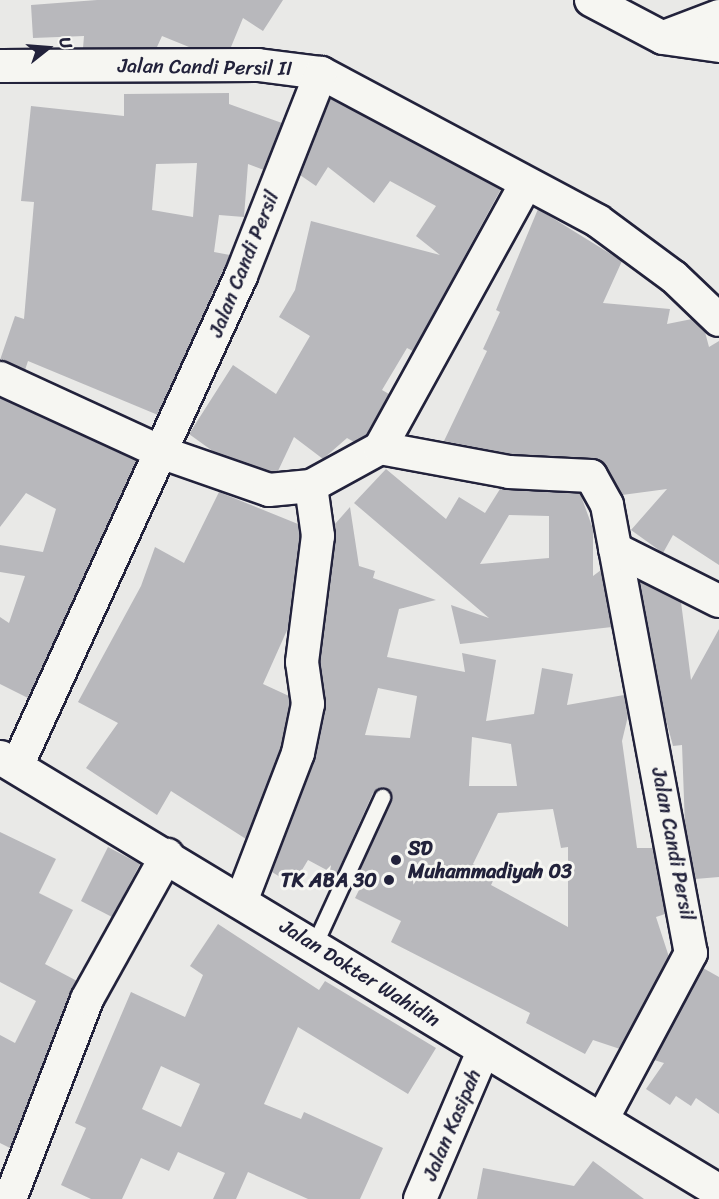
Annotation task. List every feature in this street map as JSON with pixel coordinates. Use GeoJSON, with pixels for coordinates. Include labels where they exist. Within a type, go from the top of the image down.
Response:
{"type":"FeatureCollection","features":[{"type":"Feature","properties":{"kind":"highway","name":"Jalan Dokter Wahidin"},"geometry":{"type":"LineString","coordinates":[[9,761],[315,943],[483,1051],[719,1191]]}},
{"type":"Feature","properties":{"kind":"street"},"geometry":{"type":"LineString","coordinates":[[591,0],[663,38],[719,46]]}},
{"type":"Feature","properties":{"kind":"street"},"geometry":{"type":"LineString","coordinates":[[663,38],[719,16]]}},
{"type":"Feature","properties":{"kind":"street","name":"Jalan Candi Persil II"},"geometry":{"type":"LineString","coordinates":[[0,66],[258,65],[321,72],[598,221],[674,277],[719,320]]}},
{"type":"Feature","properties":{"kind":"street","name":"Jalan Candi Persil"},"geometry":{"type":"LineString","coordinates":[[9,761],[163,453],[241,276],[321,72]]}},
{"type":"Feature","properties":{"kind":"street"},"geometry":{"type":"LineString","coordinates":[[0,378],[163,453],[269,490],[311,486],[380,448],[526,184]]}},
{"type":"Feature","properties":{"kind":"street","name":"Jalan Candi Persil"},"geometry":{"type":"LineString","coordinates":[[380,448],[508,472],[591,476],[607,505],[691,953],[602,1120]]}},
{"type":"Feature","properties":{"kind":"street"},"geometry":{"type":"LineString","coordinates":[[242,899],[298,753],[308,704],[302,662],[318,536],[311,486]]}},
{"type":"Feature","properties":{"kind":"street"},"geometry":{"type":"LineString","coordinates":[[615,549],[719,602]]}},
{"type":"Feature","properties":{"kind":"street"},"geometry":{"type":"LineString","coordinates":[[10,1199],[12,1158],[87,999],[166,855]]}},
{"type":"Feature","properties":{"kind":"street","name":"Jalan Kasipah"},"geometry":{"type":"LineString","coordinates":[[420,1199],[483,1051]]}},
{"type":"Feature","properties":{"kind":"lane"},"geometry":{"type":"LineString","coordinates":[[315,943],[382,797]]}},
{"type":"Feature","properties":{"kind":"building"},"geometry":{"type":"Polygon","coordinates":[[[97,0],[283,0],[263,31],[243,18],[231,47],[189,47],[162,36],[157,47],[83,48],[84,36],[33,38],[31,5],[97,0]]]}},
{"type":"Feature","properties":{"kind":"building"},"geometry":{"type":"Polygon","coordinates":[[[229,93],[229,104],[282,123],[264,170],[248,164],[244,217],[219,215],[214,252],[230,255],[158,415],[28,361],[25,370],[0,360],[15,316],[24,319],[34,202],[21,201],[31,106],[124,116],[124,94],[229,93]],[[197,163],[156,164],[152,210],[193,217],[197,163]]]}},
{"type":"Feature","properties":{"kind":"building"},"geometry":{"type":"Polygon","coordinates":[[[330,98],[501,189],[413,351],[407,348],[382,390],[389,394],[366,435],[354,442],[347,438],[323,459],[294,437],[278,471],[271,472],[214,452],[189,434],[233,365],[276,394],[310,336],[279,317],[295,290],[311,221],[440,255],[416,236],[436,206],[390,181],[374,203],[328,167],[316,186],[300,175],[330,98]]]}},
{"type":"Feature","properties":{"kind":"building"},"geometry":{"type":"Polygon","coordinates":[[[538,209],[622,261],[603,303],[670,309],[667,324],[692,319],[705,332],[709,347],[719,341],[719,565],[673,535],[663,553],[631,530],[667,489],[622,495],[606,467],[592,458],[511,454],[444,441],[487,351],[483,349],[500,312],[496,310],[538,209]]]}},
{"type":"Feature","properties":{"kind":"building"},"geometry":{"type":"Polygon","coordinates":[[[0,398],[137,461],[28,698],[0,684],[0,617],[9,623],[25,576],[0,572],[0,545],[43,552],[56,509],[26,493],[0,527],[0,398]]]}},
{"type":"Feature","properties":{"kind":"building"},"geometry":{"type":"Polygon","coordinates":[[[386,469],[446,519],[459,497],[485,513],[500,489],[580,493],[593,529],[593,576],[601,570],[612,627],[460,644],[451,605],[489,618],[354,503],[386,469]],[[509,515],[480,564],[549,558],[549,516],[509,515]]]}},
{"type":"Feature","properties":{"kind":"building"},"geometry":{"type":"Polygon","coordinates":[[[219,492],[298,524],[300,536],[288,628],[263,684],[289,696],[290,703],[281,748],[246,839],[171,791],[157,815],[86,768],[118,723],[78,702],[141,586],[155,547],[184,563],[219,492]]]}},
{"type":"Feature","properties":{"kind":"building"},"geometry":{"type":"Polygon","coordinates":[[[350,507],[359,566],[375,571],[373,578],[436,600],[399,609],[387,657],[465,672],[462,653],[496,660],[486,721],[534,714],[542,668],[573,674],[567,705],[624,695],[628,716],[622,741],[637,848],[653,848],[665,914],[656,917],[669,957],[620,1049],[593,1040],[585,1054],[526,1023],[530,1013],[391,942],[401,921],[355,898],[360,888],[353,884],[391,801],[387,788],[373,793],[336,875],[308,860],[293,885],[272,872],[316,757],[326,707],[320,662],[335,524],[350,507]],[[378,688],[365,735],[410,738],[417,696],[378,688]],[[472,737],[469,786],[517,786],[511,744],[472,737]],[[553,809],[498,813],[473,864],[496,875],[491,885],[568,927],[568,847],[561,848],[553,809]]]}},
{"type":"Feature","properties":{"kind":"building"},"geometry":{"type":"Polygon","coordinates":[[[640,581],[681,602],[691,680],[719,629],[719,877],[695,879],[685,826],[682,745],[673,746],[663,709],[640,581]]]}},
{"type":"Feature","properties":{"kind":"building"},"geometry":{"type":"Polygon","coordinates":[[[0,832],[56,859],[39,893],[73,910],[45,964],[77,981],[10,1148],[0,1143],[0,1035],[15,1043],[36,1001],[0,982],[0,832]]]}},
{"type":"Feature","properties":{"kind":"building"},"geometry":{"type":"Polygon","coordinates":[[[108,847],[140,864],[112,917],[81,901],[108,847]]]}},
{"type":"Feature","properties":{"kind":"building"},"geometry":{"type":"Polygon","coordinates":[[[218,924],[319,990],[325,981],[436,1048],[408,1094],[298,1027],[264,1104],[301,1119],[304,1112],[383,1148],[360,1199],[308,1199],[248,1172],[236,1199],[213,1199],[225,1173],[178,1152],[169,1171],[141,1158],[122,1199],[91,1199],[61,1185],[86,1128],[75,1123],[131,992],[185,1017],[203,975],[190,966],[218,924]],[[161,1066],[142,1109],[181,1127],[200,1084],[161,1066]]]}},
{"type":"Feature","properties":{"kind":"building"},"geometry":{"type":"Polygon","coordinates":[[[703,968],[719,977],[719,1114],[696,1098],[691,1106],[676,1096],[670,1105],[646,1089],[664,1063],[654,1060],[703,968]]]}},
{"type":"Feature","properties":{"kind":"building"},"geometry":{"type":"Polygon","coordinates":[[[593,1161],[644,1199],[477,1199],[483,1168],[574,1186],[593,1161]]]}},
{"type":"Feature","properties":{"kind":"place","name":"SD Muhammadiyah 03"},"geometry":{"type":"Point","coordinates":[396,860]}},
{"type":"Feature","properties":{"kind":"place","name":"TK ABA 30"},"geometry":{"type":"Point","coordinates":[389,880]}}]}
